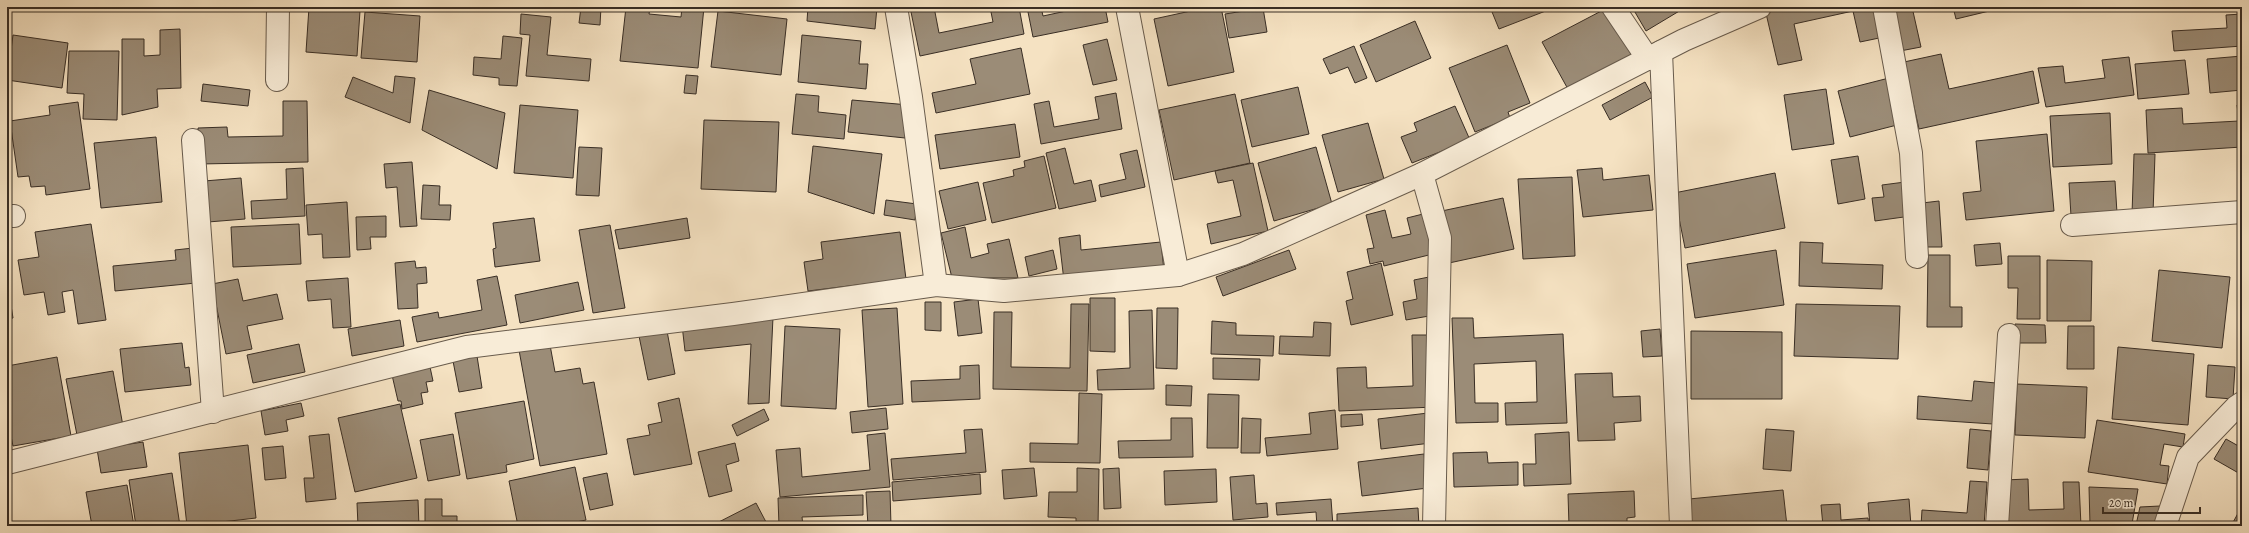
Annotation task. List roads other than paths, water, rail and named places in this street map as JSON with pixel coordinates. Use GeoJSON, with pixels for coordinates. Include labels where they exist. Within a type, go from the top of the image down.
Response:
{"type":"FeatureCollection","features":[{"type":"Feature","properties":{"kind":"street"},"geometry":{"type":"LineString","coordinates":[[277,80],[278,7]]}},
{"type":"Feature","properties":{"kind":"street"},"geometry":{"type":"LineString","coordinates":[[896,7],[911,97],[936,285]]}},
{"type":"Feature","properties":{"kind":"street"},"geometry":{"type":"LineString","coordinates":[[1127,7],[1178,275]]}},
{"type":"Feature","properties":{"kind":"street"},"geometry":{"type":"LineString","coordinates":[[1614,7],[1654,56],[1681,526]]}},
{"type":"Feature","properties":{"kind":"street"},"geometry":{"type":"LineString","coordinates":[[7,464],[466,346],[734,314],[936,285],[1004,291],[1178,275],[1243,254],[1422,174],[1654,56],[1760,7]]}},
{"type":"Feature","properties":{"kind":"street"},"geometry":{"type":"LineString","coordinates":[[1884,7],[1911,153],[1917,257]]}},
{"type":"Feature","properties":{"kind":"street"},"geometry":{"type":"LineString","coordinates":[[193,140],[213,412]]}},
{"type":"Feature","properties":{"kind":"street"},"geometry":{"type":"LineString","coordinates":[[1422,174],[1440,238],[1434,526]]}},
{"type":"Feature","properties":{"kind":"street"},"geometry":{"type":"LineString","coordinates":[[2072,225],[2242,212]]}},
{"type":"Feature","properties":{"kind":"street"},"geometry":{"type":"LineString","coordinates":[[1997,526],[2009,335]]}},
{"type":"Feature","properties":{"kind":"street"},"geometry":{"type":"LineString","coordinates":[[2165,526],[2188,458],[2236,407],[2242,403]]}}]}
